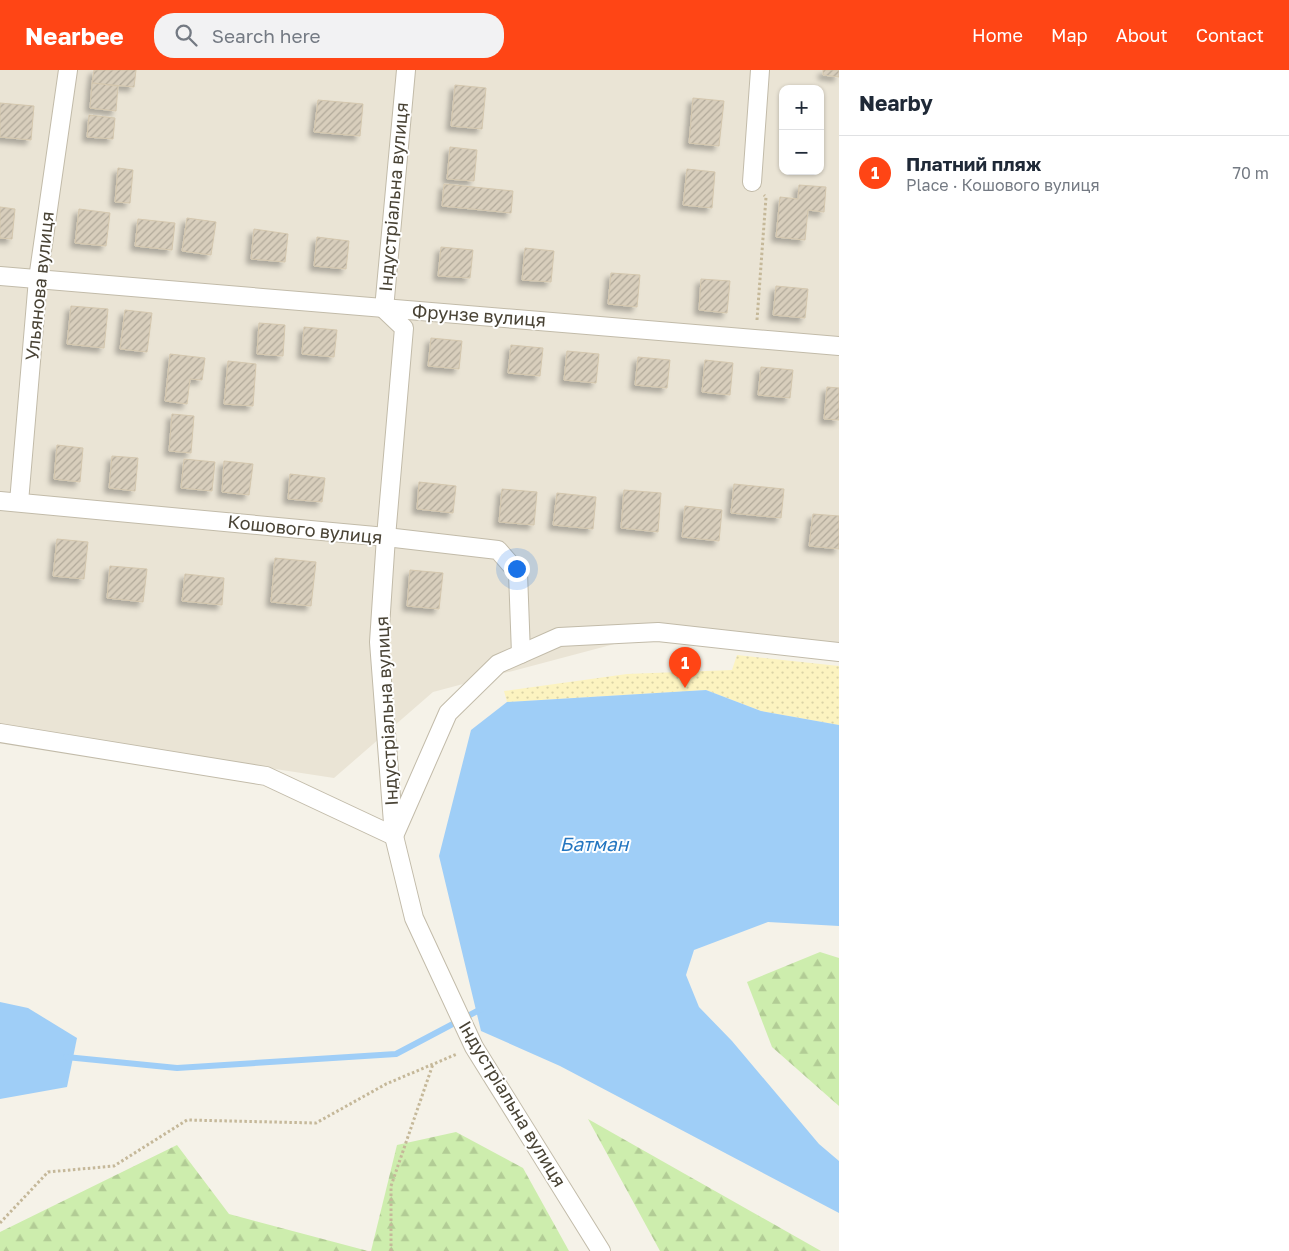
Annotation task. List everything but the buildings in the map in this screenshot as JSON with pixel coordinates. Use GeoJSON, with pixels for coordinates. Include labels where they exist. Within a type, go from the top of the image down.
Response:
{"type":"FeatureCollection","features":[{"type":"Feature","properties":{"kind":"street","name":"Ульянова вулиця"},"geometry":{"type":"LineString","coordinates":[[19,502],[38,279],[68,70]]}},
{"type":"Feature","properties":{"kind":"street","name":"Індустріальна вулиця"},"geometry":{"type":"LineString","coordinates":[[406,70],[384,309],[404,328],[386,537],[380,642],[394,836],[414,918],[474,1047],[601,1251]]}},
{"type":"Feature","properties":{"kind":"street"},"geometry":{"type":"LineString","coordinates":[[752,182],[760,70]]}},
{"type":"Feature","properties":{"kind":"street","name":"Фрунзе вулиця"},"geometry":{"type":"LineString","coordinates":[[0,276],[839,346]]}},
{"type":"Feature","properties":{"kind":"street","name":"Кошового вулиця"},"geometry":{"type":"LineString","coordinates":[[0,501],[386,537],[498,550],[518,573],[521,654]]}},
{"type":"Feature","properties":{"kind":"street"},"geometry":{"type":"LineString","coordinates":[[0,733],[266,776],[394,836],[448,713],[498,664],[559,637],[658,632],[839,652]]}},
{"type":"Feature","properties":{"kind":"path"},"geometry":{"type":"LineString","coordinates":[[752,182],[766,197],[756,338]]}},
{"type":"Feature","properties":{"kind":"path"},"geometry":{"type":"LineString","coordinates":[[0,1223],[48,1172],[114,1166],[187,1120],[316,1123],[386,1084],[474,1047]]}},
{"type":"Feature","properties":{"kind":"path"},"geometry":{"type":"LineString","coordinates":[[391,1251],[391,1186],[433,1064]]}},
{"type":"Feature","properties":{"kind":"shaded area"},"geometry":{"type":"Polygon","coordinates":[[[0,70],[839,70],[839,659],[637,638],[433,692],[334,778],[0,727],[0,70]]]}},
{"type":"Feature","properties":{"kind":"green space"},"geometry":{"type":"Polygon","coordinates":[[[820,952],[839,958],[839,1106],[772,1047],[747,982],[820,952]]]}},
{"type":"Feature","properties":{"kind":"green space"},"geometry":{"type":"Polygon","coordinates":[[[588,1119],[821,1251],[660,1251],[588,1119]]]}},
{"type":"Feature","properties":{"kind":"green space"},"geometry":{"type":"Polygon","coordinates":[[[456,1132],[523,1168],[569,1251],[371,1251],[397,1145],[456,1132]]]}},
{"type":"Feature","properties":{"kind":"green space"},"geometry":{"type":"Polygon","coordinates":[[[177,1145],[229,1214],[368,1251],[0,1251],[0,1232],[177,1145]]]}},
{"type":"Feature","properties":{"kind":"sand"},"geometry":{"type":"Polygon","coordinates":[[[737,655],[839,666],[839,725],[761,711],[706,690],[507,702],[504,691],[627,674],[732,670],[737,655]]]}},
{"type":"Feature","properties":{"kind":"water","name":"Батман"},"geometry":{"type":"Polygon","coordinates":[[[706,690],[761,711],[839,725],[839,926],[768,922],[694,950],[686,975],[699,1007],[732,1041],[819,1144],[839,1161],[839,1213],[560,1066],[481,1031],[439,856],[471,730],[507,702],[706,690]]]}},
{"type":"Feature","properties":{"kind":"water"},"geometry":{"type":"Polygon","coordinates":[[[0,1002],[28,1008],[77,1038],[67,1087],[0,1099],[0,1002]]]}},
{"type":"Feature","properties":{"kind":"waterway"},"geometry":{"type":"LineString","coordinates":[[66,1057],[177,1068],[396,1054],[483,1008]]}},
{"type":"Feature","properties":{"kind":"place","name":"Платний пляж"},"geometry":{"type":"Point","coordinates":[685,688]}}]}
